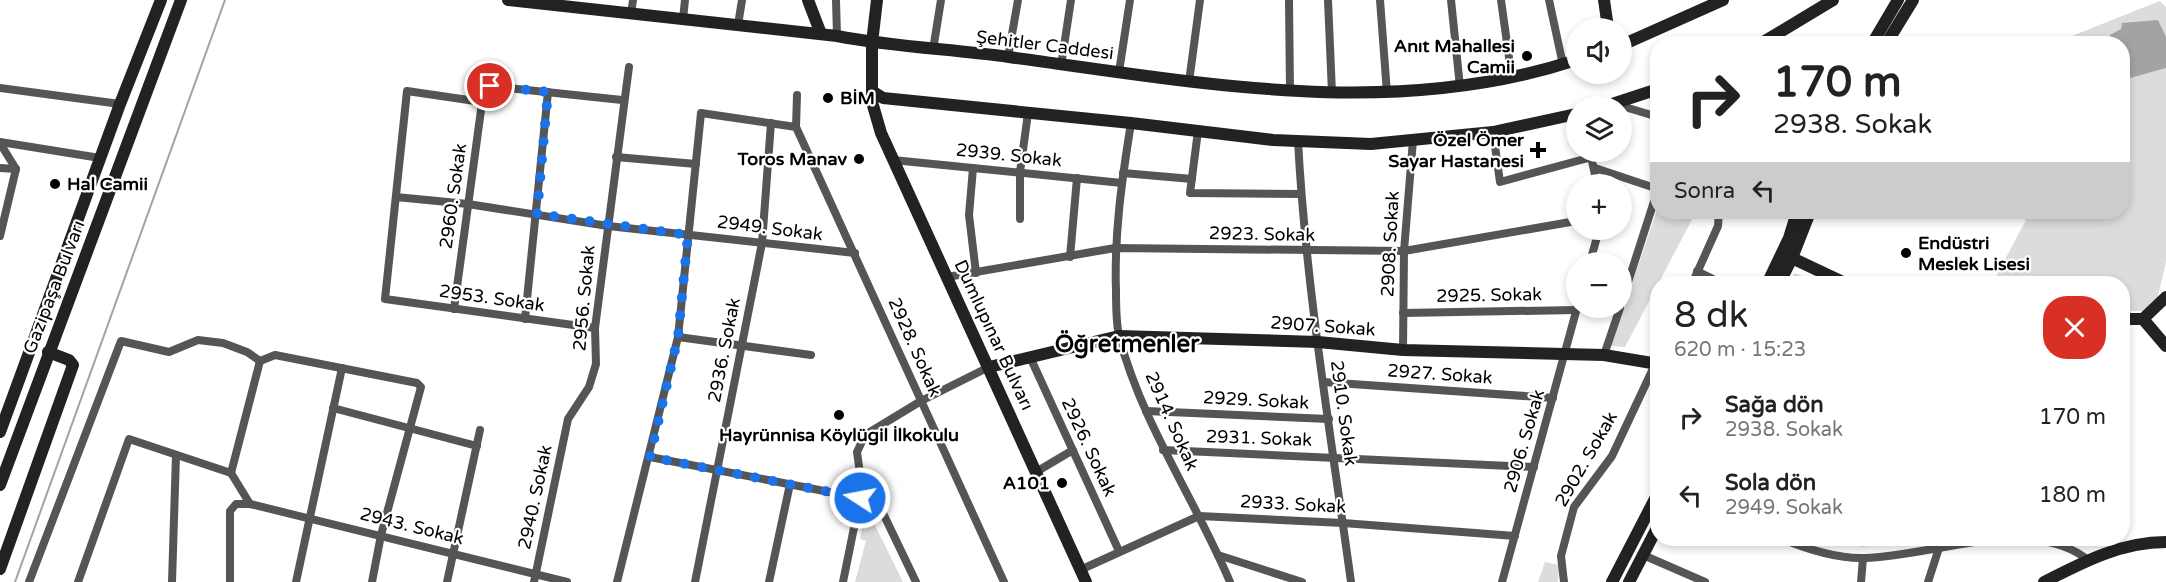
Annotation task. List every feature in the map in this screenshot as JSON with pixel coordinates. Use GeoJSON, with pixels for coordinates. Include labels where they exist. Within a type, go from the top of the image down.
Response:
{"type":"FeatureCollection","features":[{"type":"Feature","properties":{"kind":"street","name":"Gazipaşa Bulvarı"},"geometry":{"type":"LineString","coordinates":[[0,432],[120,104],[161,0]]}},
{"type":"Feature","properties":{"kind":"street","name":"Gazipaşa Bulvarı"},"geometry":{"type":"LineString","coordinates":[[0,485],[181,0]]}},
{"type":"Feature","properties":{"kind":"street","name":"Şehitler Caddesi"},"geometry":{"type":"LineString","coordinates":[[508,0],[584,4],[632,14],[821,34],[872,43],[1008,57],[1188,82],[1290,91],[1387,93],[1460,87],[1512,79],[1566,64]]}},
{"type":"Feature","properties":{"kind":"street"},"geometry":{"type":"LineString","coordinates":[[632,14],[633,0]]}},
{"type":"Feature","properties":{"kind":"street"},"geometry":{"type":"LineString","coordinates":[[683,19],[686,0]]}},
{"type":"Feature","properties":{"kind":"street"},"geometry":{"type":"LineString","coordinates":[[738,25],[742,0]]}},
{"type":"Feature","properties":{"kind":"street"},"geometry":{"type":"LineString","coordinates":[[808,0],[821,34]]}},
{"type":"Feature","properties":{"kind":"street"},"geometry":{"type":"LineString","coordinates":[[836,0],[837,36]]}},
{"type":"Feature","properties":{"kind":"street","name":"Dumlupınar Bulvarı"},"geometry":{"type":"LineString","coordinates":[[878,0],[872,43],[872,97],[881,133],[1086,582]]}},
{"type":"Feature","properties":{"kind":"street"},"geometry":{"type":"LineString","coordinates":[[933,50],[941,0]]}},
{"type":"Feature","properties":{"kind":"street"},"geometry":{"type":"LineString","coordinates":[[1008,57],[1018,0]]}},
{"type":"Feature","properties":{"kind":"street"},"geometry":{"type":"LineString","coordinates":[[1061,66],[1071,0]]}},
{"type":"Feature","properties":{"kind":"street"},"geometry":{"type":"LineString","coordinates":[[1119,72],[1130,0]]}},
{"type":"Feature","properties":{"kind":"street"},"geometry":{"type":"LineString","coordinates":[[1188,82],[1200,0]]}},
{"type":"Feature","properties":{"kind":"street"},"geometry":{"type":"LineString","coordinates":[[1289,0],[1290,91]]}},
{"type":"Feature","properties":{"kind":"street"},"geometry":{"type":"LineString","coordinates":[[1328,0],[1332,93]]}},
{"type":"Feature","properties":{"kind":"street"},"geometry":{"type":"LineString","coordinates":[[1380,0],[1387,93]]}},
{"type":"Feature","properties":{"kind":"street"},"geometry":{"type":"LineString","coordinates":[[1451,0],[1460,87]]}},
{"type":"Feature","properties":{"kind":"street"},"geometry":{"type":"LineString","coordinates":[[1501,0],[1512,79]]}},
{"type":"Feature","properties":{"kind":"street"},"geometry":{"type":"LineString","coordinates":[[1550,0],[1563,65]]}},
{"type":"Feature","properties":{"kind":"street"},"geometry":{"type":"LineString","coordinates":[[1604,0],[1607,18]]}},
{"type":"Feature","properties":{"kind":"street"},"geometry":{"type":"LineString","coordinates":[[1632,41],[1723,0]]}},
{"type":"Feature","properties":{"kind":"street"},"geometry":{"type":"LineString","coordinates":[[1773,36],[1833,0]]}},
{"type":"Feature","properties":{"kind":"street"},"geometry":{"type":"LineString","coordinates":[[1877,36],[1898,0]]}},
{"type":"Feature","properties":{"kind":"street"},"geometry":{"type":"LineString","coordinates":[[1891,36],[1913,0]]}},
{"type":"Feature","properties":{"kind":"street","name":"2956. Sokak"},"geometry":{"type":"LineString","coordinates":[[568,419],[591,379],[596,364],[595,328],[622,100],[628,67]]}},
{"type":"Feature","properties":{"kind":"street","name":"2960. Sokak"},"geometry":{"type":"LineString","coordinates":[[454,309],[484,88],[490,86],[548,92]]}},
{"type":"Feature","properties":{"kind":"street"},"geometry":{"type":"LineString","coordinates":[[0,88],[120,104]]}},
{"type":"Feature","properties":{"kind":"street"},"geometry":{"type":"LineString","coordinates":[[396,197],[407,91],[482,102]]}},
{"type":"Feature","properties":{"kind":"street"},"geometry":{"type":"LineString","coordinates":[[525,319],[548,92],[622,100]]}},
{"type":"Feature","properties":{"kind":"street"},"geometry":{"type":"LineString","coordinates":[[1632,98],[1650,92]]}},
{"type":"Feature","properties":{"kind":"street","name":"2928. Sokak"},"geometry":{"type":"LineString","coordinates":[[797,95],[796,127],[1004,582]]}},
{"type":"Feature","properties":{"kind":"street"},"geometry":{"type":"LineString","coordinates":[[872,97],[1298,141],[1371,144],[1493,132],[1566,116]]}},
{"type":"Feature","properties":{"kind":"street"},"geometry":{"type":"LineString","coordinates":[[1632,110],[1650,115]]}},
{"type":"Feature","properties":{"kind":"street"},"geometry":{"type":"LineString","coordinates":[[1020,219],[1020,172],[1028,112]]}},
{"type":"Feature","properties":{"kind":"street"},"geometry":{"type":"LineString","coordinates":[[617,582],[650,457],[678,337],[701,113],[796,127]]}},
{"type":"Feature","properties":{"kind":"street","name":"2936. Sokak"},"geometry":{"type":"LineString","coordinates":[[695,582],[762,243],[771,123]]}},
{"type":"Feature","properties":{"kind":"street","name":"2914. Sokak"},"geometry":{"type":"LineString","coordinates":[[1131,123],[1115,248],[1119,336],[1146,411],[1163,450],[1199,516],[1230,582]]}},
{"type":"Feature","properties":{"kind":"street"},"geometry":{"type":"LineString","coordinates":[[1198,131],[1190,193],[1301,194]]}},
{"type":"Feature","properties":{"kind":"street"},"geometry":{"type":"LineString","coordinates":[[1493,132],[1500,182],[1566,162]]}},
{"type":"Feature","properties":{"kind":"street","name":"2908. Sokak"},"geometry":{"type":"LineString","coordinates":[[1403,350],[1404,251],[1413,140]]}},
{"type":"Feature","properties":{"kind":"street","name":"2910. Sokak"},"geometry":{"type":"LineString","coordinates":[[1298,141],[1301,194],[1317,342],[1351,582]]}},
{"type":"Feature","properties":{"kind":"street"},"geometry":{"type":"LineString","coordinates":[[0,143],[100,158]]}},
{"type":"Feature","properties":{"kind":"street"},"geometry":{"type":"LineString","coordinates":[[0,143],[16,170],[0,236]]}},
{"type":"Feature","properties":{"kind":"street"},"geometry":{"type":"LineString","coordinates":[[616,157],[696,164]]}},
{"type":"Feature","properties":{"kind":"street","name":"2939. Sokak"},"geometry":{"type":"LineString","coordinates":[[893,160],[1122,183]]}},
{"type":"Feature","properties":{"kind":"street"},"geometry":{"type":"LineString","coordinates":[[1593,162],[1596,174]]}},
{"type":"Feature","properties":{"kind":"street"},"geometry":{"type":"LineString","coordinates":[[0,168],[16,170]]}},
{"type":"Feature","properties":{"kind":"street"},"geometry":{"type":"LineString","coordinates":[[974,168],[969,215],[976,273]]}},
{"type":"Feature","properties":{"kind":"street"},"geometry":{"type":"LineString","coordinates":[[1595,168],[1650,186]]}},
{"type":"Feature","properties":{"kind":"street"},"geometry":{"type":"LineString","coordinates":[[1123,172],[1192,179]]}},
{"type":"Feature","properties":{"kind":"street"},"geometry":{"type":"LineString","coordinates":[[1070,257],[1077,178]]}},
{"type":"Feature","properties":{"kind":"street","name":"2949. Sokak"},"geometry":{"type":"LineString","coordinates":[[396,197],[468,204],[608,226],[855,253]]}},
{"type":"Feature","properties":{"kind":"street","name":"2953. Sokak"},"geometry":{"type":"LineString","coordinates":[[396,197],[385,299],[595,328]]}},
{"type":"Feature","properties":{"kind":"street"},"geometry":{"type":"LineString","coordinates":[[1632,270],[1650,214]]}},
{"type":"Feature","properties":{"kind":"street"},"geometry":{"type":"LineString","coordinates":[[1695,276],[1718,226],[1718,219]]}},
{"type":"Feature","properties":{"kind":"street"},"geometry":{"type":"LineString","coordinates":[[1771,276],[1789,238],[1795,219]]}},
{"type":"Feature","properties":{"kind":"street"},"geometry":{"type":"LineString","coordinates":[[1783,276],[1807,219]]}},
{"type":"Feature","properties":{"kind":"street","name":"2923. Sokak"},"geometry":{"type":"LineString","coordinates":[[947,277],[1115,248],[1309,252],[1404,251],[1566,223]]}},
{"type":"Feature","properties":{"kind":"street"},"geometry":{"type":"LineString","coordinates":[[1792,258],[1829,276]]}},
{"type":"Feature","properties":{"kind":"street"},"geometry":{"type":"LineString","coordinates":[[1697,272],[1705,276]]}},
{"type":"Feature","properties":{"kind":"street"},"geometry":{"type":"LineString","coordinates":[[2130,319],[2143,319],[2166,297]]}},
{"type":"Feature","properties":{"kind":"street","name":"2925. Sokak"},"geometry":{"type":"LineString","coordinates":[[1403,313],[1566,309]]}},
{"type":"Feature","properties":{"kind":"street","name":"2906. Sokak"},"geometry":{"type":"LineString","coordinates":[[1502,582],[1566,355],[1574,318]]}},
{"type":"Feature","properties":{"kind":"street"},"geometry":{"type":"LineString","coordinates":[[1604,355],[1617,318]]}},
{"type":"Feature","properties":{"kind":"street"},"geometry":{"type":"LineString","coordinates":[[2143,319],[2166,345]]}},
{"type":"Feature","properties":{"kind":"street","name":"2907. Sokak"},"geometry":{"type":"LineString","coordinates":[[989,367],[1119,336],[1317,342],[1403,350],[1604,355],[1650,360]]}},
{"type":"Feature","properties":{"kind":"street"},"geometry":{"type":"LineString","coordinates":[[678,337],[743,348],[811,355]]}},
{"type":"Feature","properties":{"kind":"street"},"geometry":{"type":"LineString","coordinates":[[29,582],[122,341],[169,352],[198,340],[215,342],[247,352],[260,361]]}},
{"type":"Feature","properties":{"kind":"street"},"geometry":{"type":"LineString","coordinates":[[0,569],[73,365],[69,360],[48,352]]}},
{"type":"Feature","properties":{"kind":"street"},"geometry":{"type":"LineString","coordinates":[[260,361],[275,355],[417,383],[421,387],[381,535],[372,582]]}},
{"type":"Feature","properties":{"kind":"street","name":"2926. Sokak"},"geometry":{"type":"LineString","coordinates":[[1030,357],[1119,551]]}},
{"type":"Feature","properties":{"kind":"street"},"geometry":{"type":"LineString","coordinates":[[231,473],[260,361]]}},
{"type":"Feature","properties":{"kind":"street"},"geometry":{"type":"LineString","coordinates":[[843,582],[862,488],[857,452],[865,435],[921,400],[989,367]]}},
{"type":"Feature","properties":{"kind":"street"},"geometry":{"type":"LineString","coordinates":[[296,582],[342,368]]}},
{"type":"Feature","properties":{"kind":"street","name":"2902. Sokak"},"geometry":{"type":"LineString","coordinates":[[1564,582],[1561,556],[1574,507],[1612,456],[1650,376]]}},
{"type":"Feature","properties":{"kind":"street","name":"2927. Sokak"},"geometry":{"type":"LineString","coordinates":[[1323,382],[1554,398]]}},
{"type":"Feature","properties":{"kind":"street"},"geometry":{"type":"LineString","coordinates":[[333,408],[477,446]]}},
{"type":"Feature","properties":{"kind":"street","name":"2929. Sokak"},"geometry":{"type":"LineString","coordinates":[[1146,411],[1329,419]]}},
{"type":"Feature","properties":{"kind":"street","name":"2940. Sokak"},"geometry":{"type":"LineString","coordinates":[[534,578],[568,419]]}},
{"type":"Feature","properties":{"kind":"street"},"geometry":{"type":"LineString","coordinates":[[447,582],[480,430]]}},
{"type":"Feature","properties":{"kind":"street"},"geometry":{"type":"LineString","coordinates":[[78,582],[129,439],[231,473],[249,504]]}},
{"type":"Feature","properties":{"kind":"street"},"geometry":{"type":"LineString","coordinates":[[1036,472],[1072,450]]}},
{"type":"Feature","properties":{"kind":"street","name":"2931. Sokak"},"geometry":{"type":"LineString","coordinates":[[1163,450],[1534,466]]}},
{"type":"Feature","properties":{"kind":"street"},"geometry":{"type":"LineString","coordinates":[[172,582],[176,454]]}},
{"type":"Feature","properties":{"kind":"street"},"geometry":{"type":"LineString","coordinates":[[650,457],[860,498]]}},
{"type":"Feature","properties":{"kind":"street"},"geometry":{"type":"LineString","coordinates":[[769,582],[790,484]]}},
{"type":"Feature","properties":{"kind":"street"},"geometry":{"type":"LineString","coordinates":[[862,488],[881,509],[916,582]]}},
{"type":"Feature","properties":{"kind":"street"},"geometry":{"type":"LineString","coordinates":[[230,582],[230,511],[236,504],[249,504]]}},
{"type":"Feature","properties":{"kind":"street","name":"2943. Sokak"},"geometry":{"type":"LineString","coordinates":[[249,504],[453,553],[534,578],[567,582]]}},
{"type":"Feature","properties":{"kind":"street"},"geometry":{"type":"LineString","coordinates":[[1612,582],[1650,508]]}},
{"type":"Feature","properties":{"kind":"street","name":"2933. Sokak"},"geometry":{"type":"LineString","coordinates":[[1080,570],[1199,516],[1343,523],[1515,536]]}},
{"type":"Feature","properties":{"kind":"street"},"geometry":{"type":"LineString","coordinates":[[1629,582],[1650,541]]}},
{"type":"Feature","properties":{"kind":"street"},"geometry":{"type":"LineString","coordinates":[[2048,581],[2088,560],[2145,542],[2166,542]]}},
{"type":"Feature","properties":{"kind":"street"},"geometry":{"type":"LineString","coordinates":[[1808,546],[1863,558],[1951,546]]}},
{"type":"Feature","properties":{"kind":"street"},"geometry":{"type":"LineString","coordinates":[[2062,546],[2074,548],[2088,560]]}},
{"type":"Feature","properties":{"kind":"street"},"geometry":{"type":"LineString","coordinates":[[1928,582],[1940,548]]}},
{"type":"Feature","properties":{"kind":"street"},"geometry":{"type":"LineString","coordinates":[[1218,555],[1302,582]]}},
{"type":"Feature","properties":{"kind":"street"},"geometry":{"type":"LineString","coordinates":[[1643,555],[1705,582]]}},
{"type":"Feature","properties":{"kind":"street"},"geometry":{"type":"LineString","coordinates":[[1861,582],[1863,558]]}},
{"type":"Feature","properties":{"kind":"shaded area"},"geometry":{"type":"Polygon","coordinates":[[[2160,1],[2166,7],[2166,262],[2157,300],[2143,311],[2130,311],[2130,276],[1996,276],[2026,220],[2024,219],[2130,219],[2130,36],[2072,36],[2160,1]]]}},
{"type":"Feature","properties":{"kind":"shaded area"},"geometry":{"type":"Polygon","coordinates":[[[2158,20],[2166,37],[2166,68],[2130,78],[2130,36],[2110,36],[2121,29],[2122,23],[2158,20]]]}},
{"type":"Feature","properties":{"kind":"shaded area"},"geometry":{"type":"Polygon","coordinates":[[[1654,219],[1692,219],[1662,276],[1650,276],[1650,299],[1625,347],[1611,346],[1620,318],[1632,318],[1632,284],[1654,219]]]}},
{"type":"Feature","properties":{"kind":"shaded area"},"geometry":{"type":"Polygon","coordinates":[[[866,507],[903,582],[855,582],[866,541],[860,539],[866,507]]]}},
{"type":"Feature","properties":{"kind":"shaded area"},"geometry":{"type":"Polygon","coordinates":[[[1545,562],[1559,565],[1558,582],[1538,582],[1545,562]]]}},
{"type":"Feature","properties":{"kind":"waterway"},"geometry":{"type":"LineString","coordinates":[[15,582],[225,0]]}},
{"type":"Feature","properties":{"kind":"place","name":"Anıt Mahallesi Camii"},"geometry":{"type":"Point","coordinates":[1527,56]}},
{"type":"Feature","properties":{"kind":"place","name":"BİM"},"geometry":{"type":"Point","coordinates":[828,98]}},
{"type":"Feature","properties":{"kind":"place","name":"Özel Ömer Sayar Hastanesi"},"geometry":{"type":"Point","coordinates":[1538,150]}},
{"type":"Feature","properties":{"kind":"place","name":"Toros Manav"},"geometry":{"type":"Point","coordinates":[859,159]}},
{"type":"Feature","properties":{"kind":"place","name":"Hal Camii"},"geometry":{"type":"Point","coordinates":[55,184]}},
{"type":"Feature","properties":{"kind":"place","name":"Endüstri Meslek Lisesi"},"geometry":{"type":"Point","coordinates":[1906,253]}},
{"type":"Feature","properties":{"kind":"place","name":"Hayrünnisa Köylügil İlkokulu"},"geometry":{"type":"Point","coordinates":[839,415]}},
{"type":"Feature","properties":{"kind":"place","name":"A101"},"geometry":{"type":"Point","coordinates":[1062,483]}},
{"type":"Feature","properties":{"kind":"district","name":"Öğretmenler"},"geometry":{"type":"Point","coordinates":[1127,344]}},
{"type":"Feature","properties":{"kind":"route"},"geometry":{"type":"LineString","coordinates":[[490,86],[548,92],[537,214],[608,226],[688,235],[678,337],[650,457],[860,498]]}}]}
